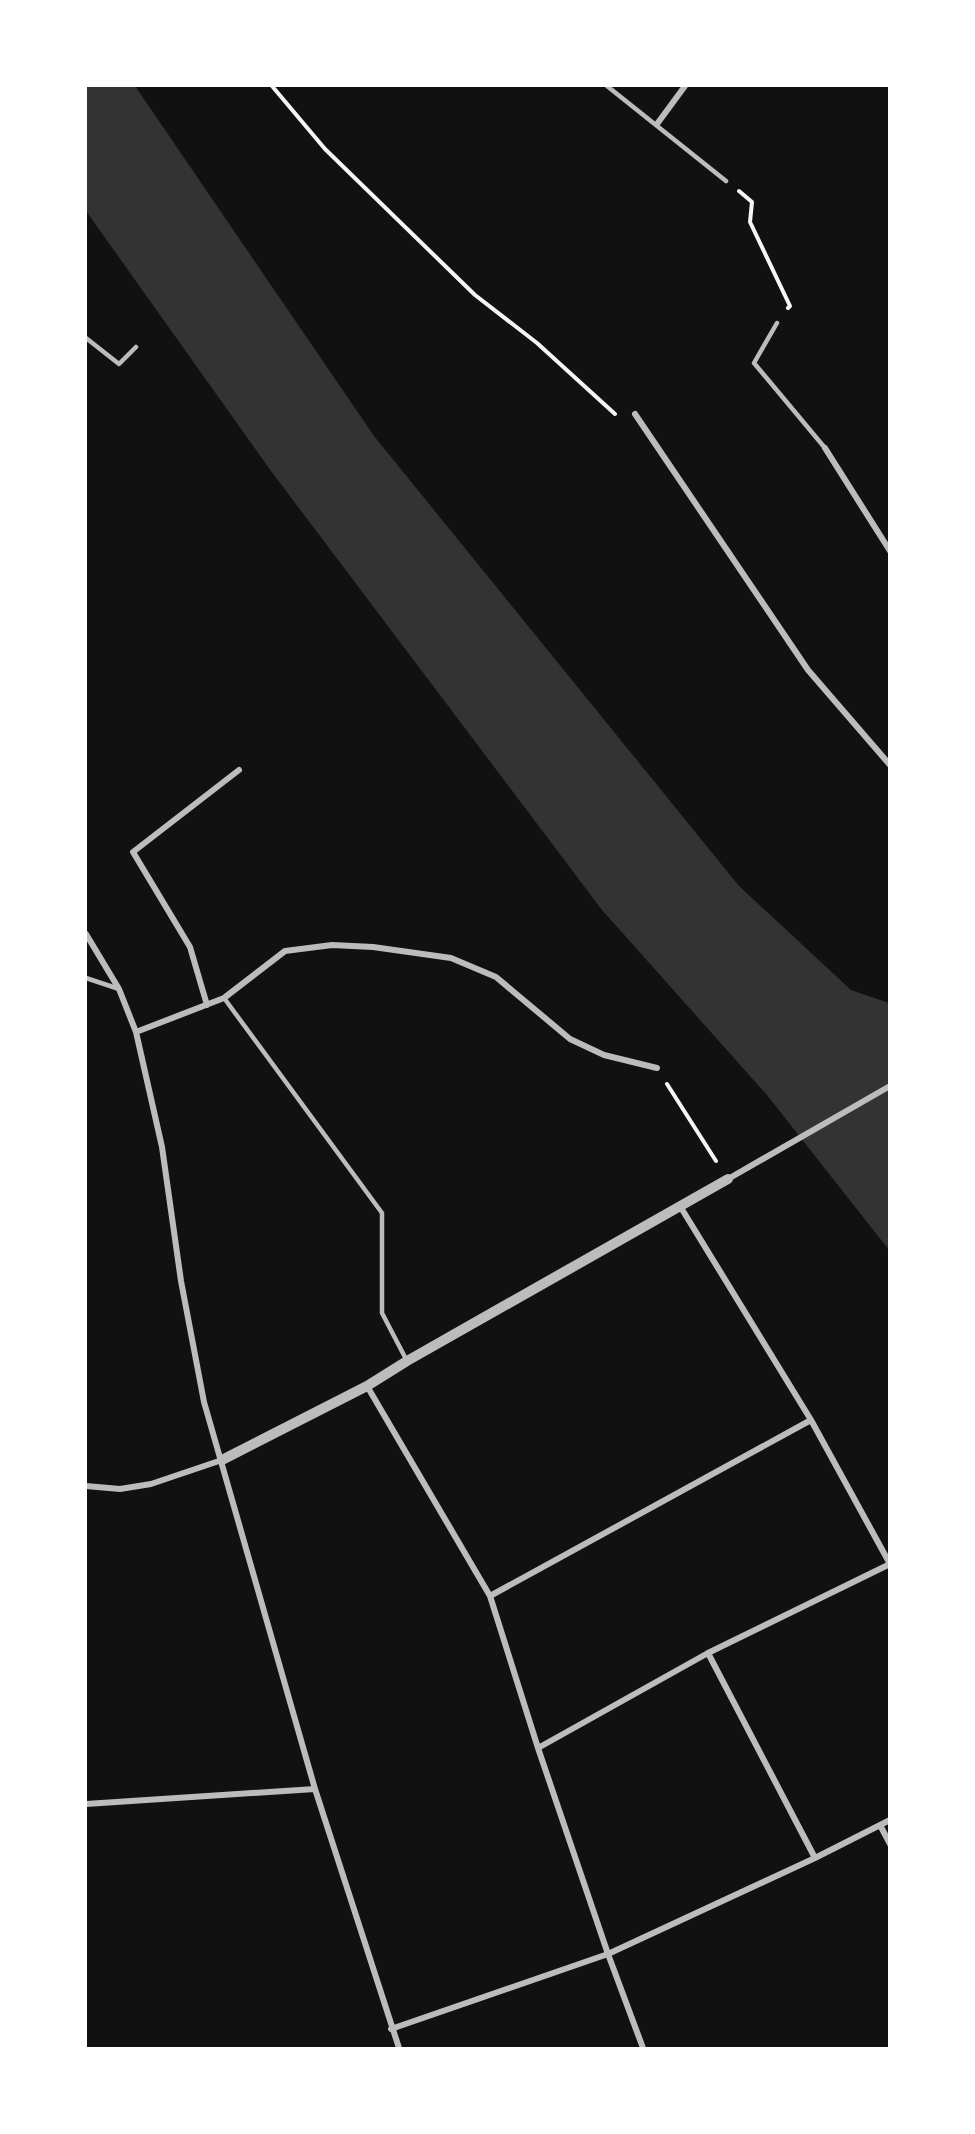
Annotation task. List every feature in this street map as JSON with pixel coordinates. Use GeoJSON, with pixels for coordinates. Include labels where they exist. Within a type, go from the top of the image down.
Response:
{"type":"FeatureCollection","features":[{"type":"Feature","properties":{"kind":"street"},"geometry":{"type":"LineString","coordinates":[[657,124],[685,86]]}},
{"type":"Feature","properties":{"kind":"street"},"geometry":{"type":"LineString","coordinates":[[635,414],[808,670],[890,765]]}},
{"type":"Feature","properties":{"kind":"street"},"geometry":{"type":"LineString","coordinates":[[825,448],[890,551]]}},
{"type":"Feature","properties":{"kind":"street"},"geometry":{"type":"LineString","coordinates":[[207,1005],[190,947],[133,852],[238,770]]}},
{"type":"Feature","properties":{"kind":"street"},"geometry":{"type":"LineString","coordinates":[[86,934],[119,989],[136,1032],[162,1146],[181,1281],[204,1402],[315,1789],[399,2049]]}},
{"type":"Feature","properties":{"kind":"street"},"geometry":{"type":"LineString","coordinates":[[136,1032],[224,998],[285,951],[342,945],[373,947],[451,958],[496,976],[570,1039],[604,1055],[657,1068]]}},
{"type":"Feature","properties":{"kind":"street"},"geometry":{"type":"LineString","coordinates":[[86,1486],[120,1489],[151,1484],[222,1461],[367,1386],[890,1086]]}},
{"type":"Feature","properties":{"kind":"street"},"geometry":{"type":"LineString","coordinates":[[538,1748],[708,1653],[890,1564],[811,1420],[680,1206]]}},
{"type":"Feature","properties":{"kind":"street"},"geometry":{"type":"LineString","coordinates":[[367,1386],[490,1596],[538,1748],[643,2049]]}},
{"type":"Feature","properties":{"kind":"street"},"geometry":{"type":"LineString","coordinates":[[490,1596],[811,1420]]}},
{"type":"Feature","properties":{"kind":"street"},"geometry":{"type":"LineString","coordinates":[[708,1653],[815,1858]]}},
{"type":"Feature","properties":{"kind":"street"},"geometry":{"type":"LineString","coordinates":[[86,1804],[315,1789]]}},
{"type":"Feature","properties":{"kind":"street"},"geometry":{"type":"LineString","coordinates":[[391,2029],[608,1954],[815,1858],[890,1820]]}},
{"type":"Feature","properties":{"kind":"street"},"geometry":{"type":"LineString","coordinates":[[880,1826],[890,1844]]}},
{"type":"Feature","properties":{"kind":"lane"},"geometry":{"type":"LineString","coordinates":[[607,86],[726,181]]}},
{"type":"Feature","properties":{"kind":"lane"},"geometry":{"type":"LineString","coordinates":[[777,323],[754,363],[825,448]]}},
{"type":"Feature","properties":{"kind":"lane"},"geometry":{"type":"LineString","coordinates":[[86,338],[119,364],[136,348]]}},
{"type":"Feature","properties":{"kind":"lane"},"geometry":{"type":"LineString","coordinates":[[86,978],[119,989]]}},
{"type":"Feature","properties":{"kind":"lane"},"geometry":{"type":"LineString","coordinates":[[224,998],[382,1213],[382,1313],[407,1361]]}},
{"type":"Feature","properties":{"kind":"path"},"geometry":{"type":"LineString","coordinates":[[272,86],[325,149],[475,295],[537,343],[616,414],[635,414]]}},
{"type":"Feature","properties":{"kind":"path"},"geometry":{"type":"LineString","coordinates":[[726,181],[752,202],[750,222],[790,306],[777,323]]}},
{"type":"Feature","properties":{"kind":"path"},"geometry":{"type":"LineString","coordinates":[[657,1068],[728,1179]]}},
{"type":"Feature","properties":{"kind":"shaded area"},"geometry":{"type":"Polygon","coordinates":[[[86,86],[135,86],[374,436],[739,886],[851,990],[889,1003],[889,1250],[767,1095],[602,910],[271,471],[86,211],[86,86]]]}}]}
